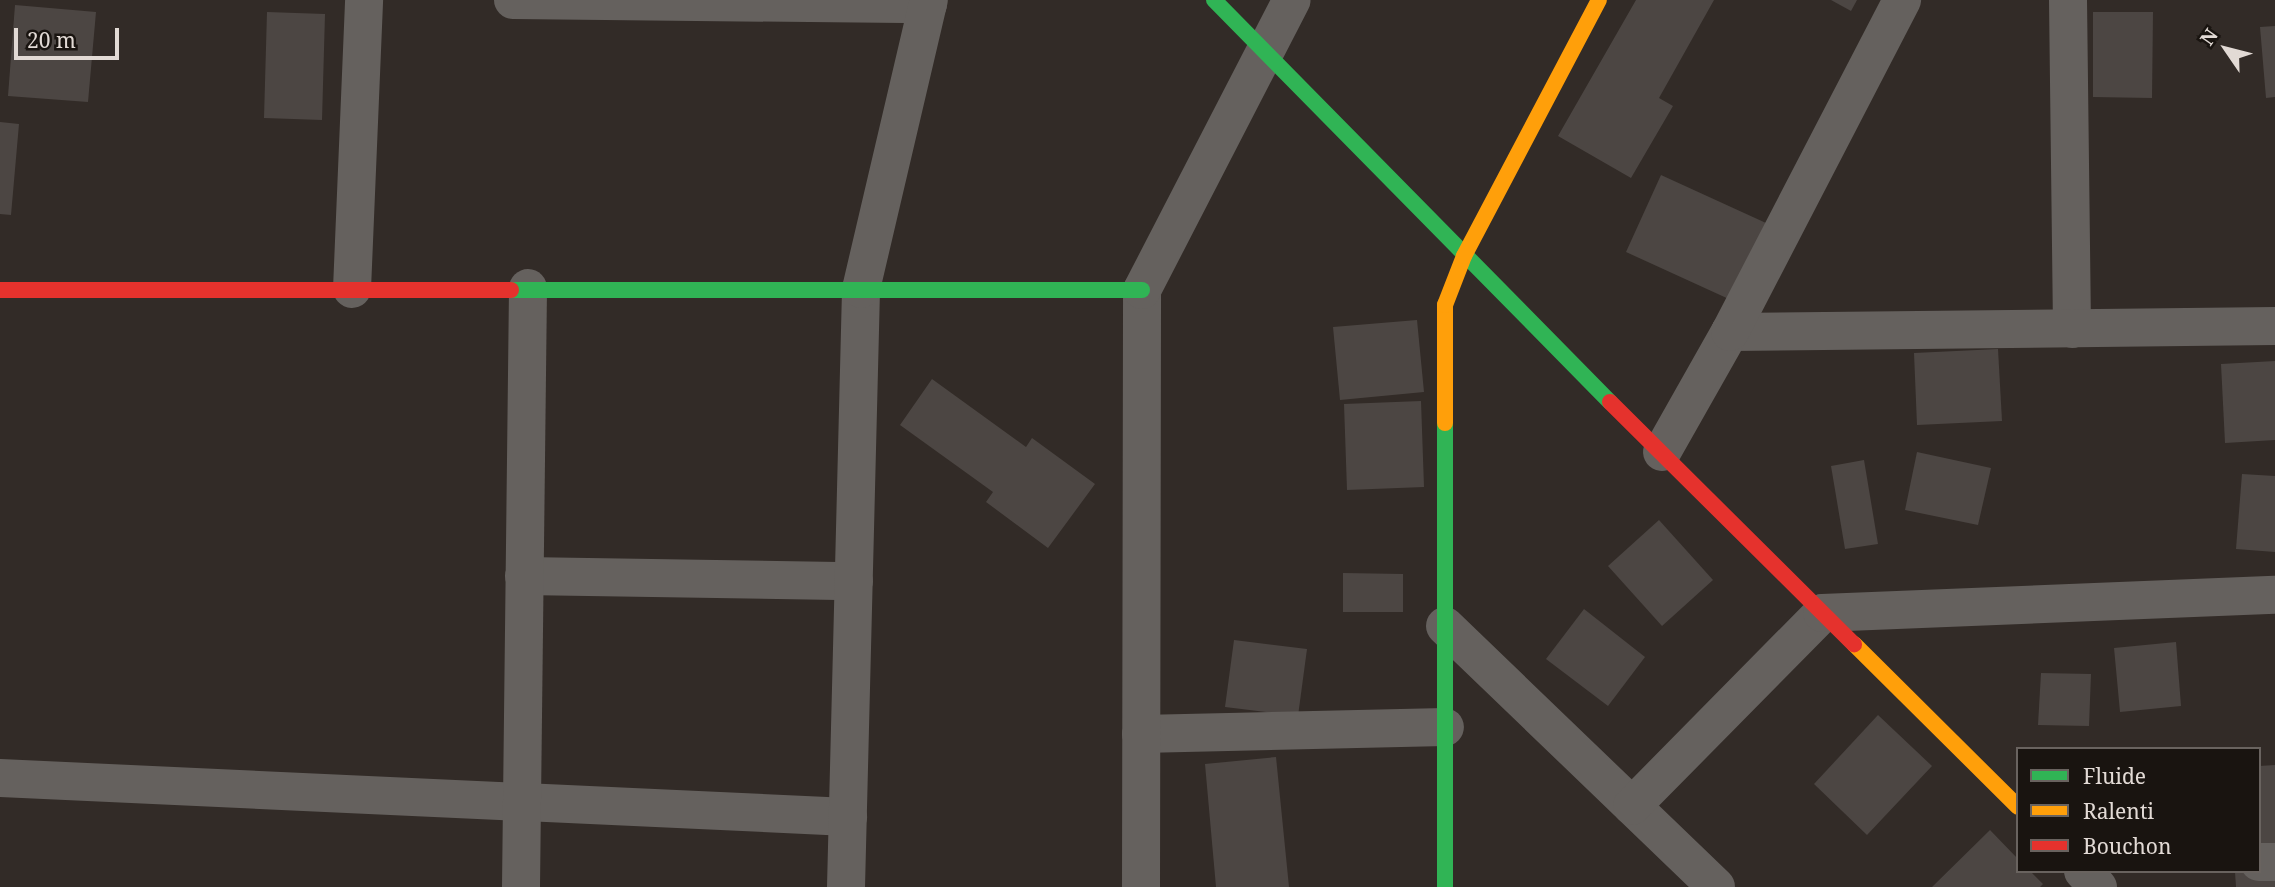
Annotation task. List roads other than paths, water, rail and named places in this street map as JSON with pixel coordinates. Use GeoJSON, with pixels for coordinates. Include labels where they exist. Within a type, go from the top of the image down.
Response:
{"type":"FeatureCollection","features":[{"type":"Feature","properties":{"kind":"street"},"geometry":{"type":"LineString","coordinates":[[352,289],[365,0]]}},
{"type":"Feature","properties":{"kind":"street"},"geometry":{"type":"LineString","coordinates":[[513,0],[929,2],[861,289],[846,887]]}},
{"type":"Feature","properties":{"kind":"street"},"geometry":{"type":"LineString","coordinates":[[1214,0],[1266,50],[1464,256],[2016,805]]}},
{"type":"Feature","properties":{"kind":"street"},"geometry":{"type":"LineString","coordinates":[[1141,887],[1142,289],[1292,0]]}},
{"type":"Feature","properties":{"kind":"street"},"geometry":{"type":"LineString","coordinates":[[1445,887],[1445,305],[1464,256],[1599,0]]}},
{"type":"Feature","properties":{"kind":"street"},"geometry":{"type":"LineString","coordinates":[[1662,452],[1731,332],[1902,0]]}},
{"type":"Feature","properties":{"kind":"street"},"geometry":{"type":"LineString","coordinates":[[2068,0],[2072,328]]}},
{"type":"Feature","properties":{"kind":"street"},"geometry":{"type":"LineString","coordinates":[[521,887],[528,288]]}},
{"type":"Feature","properties":{"kind":"street"},"geometry":{"type":"LineString","coordinates":[[0,290],[1142,289]]}},
{"type":"Feature","properties":{"kind":"street"},"geometry":{"type":"LineString","coordinates":[[1731,332],[2275,327]]}},
{"type":"Feature","properties":{"kind":"street"},"geometry":{"type":"LineString","coordinates":[[524,576],[854,581]]}},
{"type":"Feature","properties":{"kind":"street"},"geometry":{"type":"LineString","coordinates":[[1632,806],[1822,613],[2275,595]]}},
{"type":"Feature","properties":{"kind":"street"},"geometry":{"type":"LineString","coordinates":[[1445,626],[1716,887]]}},
{"type":"Feature","properties":{"kind":"street"},"geometry":{"type":"LineString","coordinates":[[1141,734],[1445,727]]}},
{"type":"Feature","properties":{"kind":"street"},"geometry":{"type":"LineString","coordinates":[[0,778],[848,817]]}},
{"type":"Feature","properties":{"kind":"street"},"geometry":{"type":"LineString","coordinates":[[2084,873],[2098,887]]}}]}
